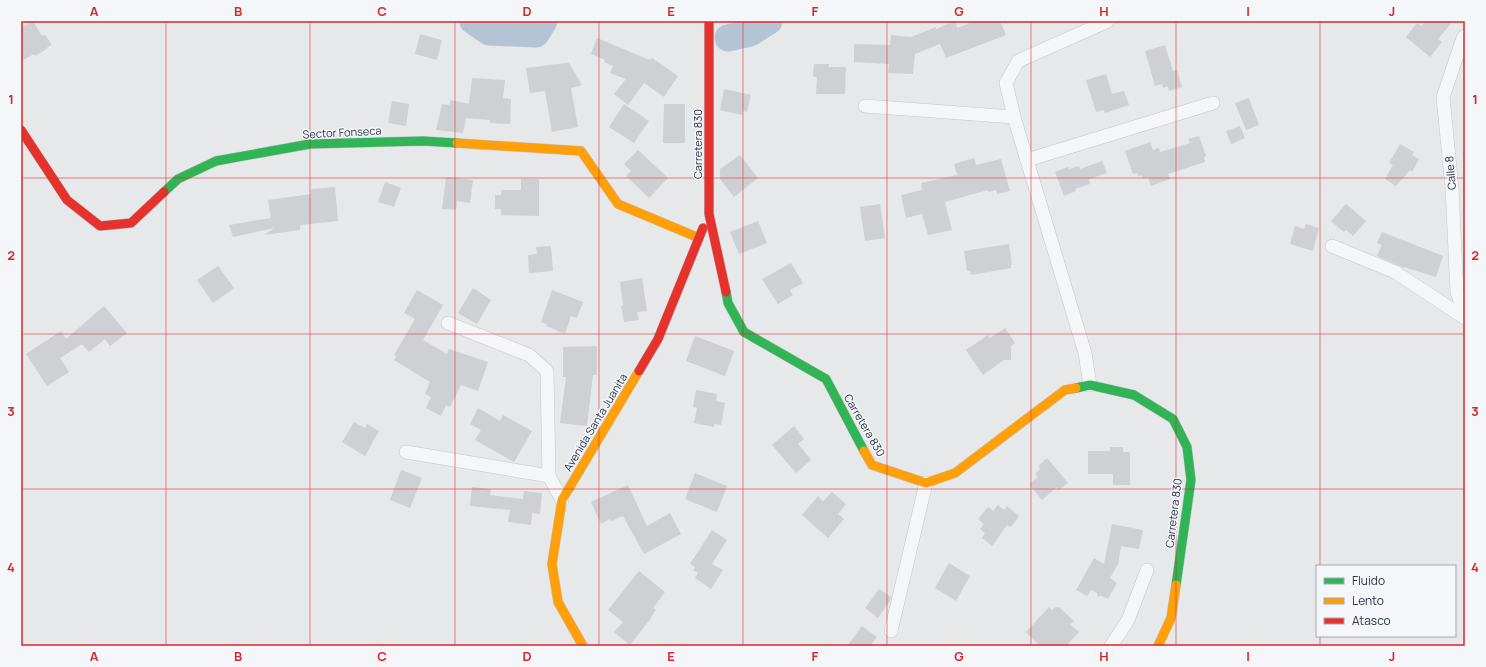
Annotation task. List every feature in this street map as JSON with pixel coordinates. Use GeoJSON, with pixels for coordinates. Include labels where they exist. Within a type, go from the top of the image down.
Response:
{"type":"FeatureCollection","features":[{"type":"Feature","properties":{"kind":"street","name":"Carretera 830"},"geometry":{"type":"LineString","coordinates":[[709,21],[709,214],[728,303],[744,332],[826,379],[872,465],[926,483],[955,473],[1065,390],[1090,385],[1134,395],[1173,419],[1187,447],[1190,480],[1171,618],[1158,646]]}},
{"type":"Feature","properties":{"kind":"street"},"geometry":{"type":"LineString","coordinates":[[1090,385],[1085,353],[1014,117],[1006,83],[1018,61],[1108,21]]}},
{"type":"Feature","properties":{"kind":"street","name":"Calle 8"},"geometry":{"type":"LineString","coordinates":[[1465,36],[1463,38],[1443,97],[1452,188],[1457,293],[1465,312]]}},
{"type":"Feature","properties":{"kind":"street"},"geometry":{"type":"LineString","coordinates":[[1027,160],[1213,103]]}},
{"type":"Feature","properties":{"kind":"street"},"geometry":{"type":"LineString","coordinates":[[865,106],[1014,117]]}},
{"type":"Feature","properties":{"kind":"street","name":"Sector Fonseca"},"geometry":{"type":"LineString","coordinates":[[21,130],[67,200],[100,226],[131,223],[178,179],[216,162],[310,144],[424,142],[581,151],[618,204],[699,238]]}},
{"type":"Feature","properties":{"kind":"street","name":"Avenida Santa Juanita"},"geometry":{"type":"LineString","coordinates":[[583,646],[558,602],[552,564],[562,500],[658,340],[709,214]]}},
{"type":"Feature","properties":{"kind":"street"},"geometry":{"type":"LineString","coordinates":[[1332,246],[1395,272],[1465,318]]}},
{"type":"Feature","properties":{"kind":"street"},"geometry":{"type":"LineString","coordinates":[[448,323],[529,355],[547,371],[549,476],[562,500]]}},
{"type":"Feature","properties":{"kind":"street"},"geometry":{"type":"LineString","coordinates":[[406,452],[549,476]]}},
{"type":"Feature","properties":{"kind":"street"},"geometry":{"type":"LineString","coordinates":[[891,631],[926,483]]}},
{"type":"Feature","properties":{"kind":"street"},"geometry":{"type":"LineString","coordinates":[[1110,646],[1128,620],[1147,570]]}},
{"type":"Feature","properties":{"kind":"building"},"geometry":{"type":"Polygon","coordinates":[[[33,21],[42,36],[45,35],[52,45],[35,56],[34,54],[21,61],[21,28],[33,21]]]}},
{"type":"Feature","properties":{"kind":"building"},"geometry":{"type":"Polygon","coordinates":[[[955,21],[957,28],[976,21],[1000,21],[1006,35],[946,58],[940,44],[915,54],[913,74],[888,73],[889,64],[854,62],[854,44],[890,45],[891,35],[911,37],[955,21]]]}},
{"type":"Feature","properties":{"kind":"building"},"geometry":{"type":"Polygon","coordinates":[[[1425,21],[1453,21],[1438,39],[1442,42],[1430,57],[1406,37],[1417,23],[1421,26],[1425,21]]]}},
{"type":"Feature","properties":{"kind":"building"},"geometry":{"type":"Polygon","coordinates":[[[420,34],[442,40],[437,60],[415,54],[420,34]]]}},
{"type":"Feature","properties":{"kind":"building"},"geometry":{"type":"Polygon","coordinates":[[[597,38],[650,60],[652,58],[678,76],[664,97],[644,83],[628,105],[614,94],[626,79],[610,73],[613,66],[604,62],[605,60],[591,54],[597,38]]]}},
{"type":"Feature","properties":{"kind":"building"},"geometry":{"type":"Polygon","coordinates":[[[1165,45],[1173,71],[1177,70],[1182,87],[1169,91],[1168,86],[1163,88],[1162,84],[1155,86],[1145,51],[1165,45]]]}},
{"type":"Feature","properties":{"kind":"building"},"geometry":{"type":"Polygon","coordinates":[[[569,63],[582,85],[571,88],[578,127],[552,132],[545,91],[530,93],[526,68],[569,63]]]}},
{"type":"Feature","properties":{"kind":"building"},"geometry":{"type":"Polygon","coordinates":[[[814,64],[829,64],[829,67],[846,67],[845,94],[816,94],[817,77],[813,77],[814,64]]]}},
{"type":"Feature","properties":{"kind":"building"},"geometry":{"type":"Polygon","coordinates":[[[1106,74],[1112,94],[1124,91],[1129,105],[1105,113],[1104,110],[1096,112],[1086,80],[1106,74]]]}},
{"type":"Feature","properties":{"kind":"building"},"geometry":{"type":"Polygon","coordinates":[[[472,78],[505,80],[503,98],[511,99],[510,124],[490,123],[490,120],[466,118],[463,133],[436,130],[442,104],[449,105],[451,100],[469,104],[472,78]]]}},
{"type":"Feature","properties":{"kind":"building"},"geometry":{"type":"Polygon","coordinates":[[[724,89],[751,95],[747,112],[743,111],[742,115],[720,110],[724,89]]]}},
{"type":"Feature","properties":{"kind":"building"},"geometry":{"type":"Polygon","coordinates":[[[1249,98],[1259,125],[1246,130],[1235,103],[1249,98]]]}},
{"type":"Feature","properties":{"kind":"building"},"geometry":{"type":"Polygon","coordinates":[[[392,101],[409,104],[406,126],[388,123],[392,101]]]}},
{"type":"Feature","properties":{"kind":"building"},"geometry":{"type":"Polygon","coordinates":[[[624,104],[649,121],[634,143],[609,127],[624,104]]]}},
{"type":"Feature","properties":{"kind":"building"},"geometry":{"type":"Polygon","coordinates":[[[664,104],[685,104],[685,143],[663,143],[664,104]]]}},
{"type":"Feature","properties":{"kind":"building"},"geometry":{"type":"Polygon","coordinates":[[[1240,126],[1245,138],[1231,144],[1226,131],[1240,126]]]}},
{"type":"Feature","properties":{"kind":"building"},"geometry":{"type":"Polygon","coordinates":[[[1199,136],[1206,156],[1204,157],[1205,162],[1168,174],[1170,179],[1151,186],[1148,177],[1143,179],[1142,175],[1138,176],[1137,173],[1133,174],[1125,151],[1150,142],[1153,150],[1159,148],[1160,152],[1190,143],[1188,139],[1199,136]]]}},
{"type":"Feature","properties":{"kind":"building"},"geometry":{"type":"Polygon","coordinates":[[[1400,144],[1414,152],[1412,155],[1419,159],[1412,172],[1410,170],[1396,186],[1385,179],[1393,165],[1389,163],[1400,144]]]}},
{"type":"Feature","properties":{"kind":"building"},"geometry":{"type":"Polygon","coordinates":[[[638,150],[668,178],[649,198],[626,176],[631,171],[624,164],[638,150]]]}},
{"type":"Feature","properties":{"kind":"building"},"geometry":{"type":"Polygon","coordinates":[[[740,155],[758,178],[734,197],[720,179],[720,169],[740,155]]]}},
{"type":"Feature","properties":{"kind":"building"},"geometry":{"type":"Polygon","coordinates":[[[974,158],[976,165],[1001,159],[1010,191],[997,194],[996,190],[988,192],[988,190],[945,202],[952,230],[928,235],[922,214],[906,218],[901,195],[922,190],[921,183],[957,175],[954,164],[974,158]]]}},
{"type":"Feature","properties":{"kind":"building"},"geometry":{"type":"Polygon","coordinates":[[[1102,161],[1107,173],[1089,179],[1090,184],[1075,189],[1076,191],[1064,196],[1055,172],[1068,167],[1069,169],[1079,166],[1080,169],[1102,161]]]}},
{"type":"Feature","properties":{"kind":"building"},"geometry":{"type":"Polygon","coordinates":[[[446,177],[473,180],[470,203],[457,201],[456,210],[442,209],[446,177]]]}},
{"type":"Feature","properties":{"kind":"building"},"geometry":{"type":"Polygon","coordinates":[[[521,179],[539,179],[539,216],[501,215],[501,209],[495,209],[495,195],[501,195],[502,190],[521,190],[521,179]]]}},
{"type":"Feature","properties":{"kind":"building"},"geometry":{"type":"Polygon","coordinates":[[[385,182],[401,188],[394,207],[378,202],[385,182]]]}},
{"type":"Feature","properties":{"kind":"building"},"geometry":{"type":"Polygon","coordinates":[[[335,187],[338,221],[300,225],[300,230],[264,235],[274,228],[233,237],[229,225],[271,218],[268,200],[311,194],[311,189],[335,187]]]}},
{"type":"Feature","properties":{"kind":"building"},"geometry":{"type":"Polygon","coordinates":[[[880,204],[885,238],[865,241],[860,207],[880,204]]]}},
{"type":"Feature","properties":{"kind":"building"},"geometry":{"type":"Polygon","coordinates":[[[1346,204],[1366,221],[1353,236],[1346,230],[1344,232],[1331,221],[1346,204]]]}},
{"type":"Feature","properties":{"kind":"building"},"geometry":{"type":"Polygon","coordinates":[[[758,221],[767,243],[739,254],[730,232],[758,221]]]}},
{"type":"Feature","properties":{"kind":"building"},"geometry":{"type":"Polygon","coordinates":[[[1306,224],[1319,228],[1313,251],[1290,244],[1295,226],[1304,229],[1306,224]]]}},
{"type":"Feature","properties":{"kind":"building"},"geometry":{"type":"Polygon","coordinates":[[[1382,232],[1443,256],[1436,277],[1404,268],[1377,256],[1382,245],[1377,243],[1382,232]]]}},
{"type":"Feature","properties":{"kind":"building"},"geometry":{"type":"Polygon","coordinates":[[[1009,244],[1012,265],[1011,268],[971,275],[970,271],[967,271],[964,251],[1009,244]]]}},
{"type":"Feature","properties":{"kind":"building"},"geometry":{"type":"Polygon","coordinates":[[[551,246],[553,271],[529,273],[528,255],[537,254],[536,247],[551,246]]]}},
{"type":"Feature","properties":{"kind":"building"},"geometry":{"type":"Polygon","coordinates":[[[791,263],[803,283],[790,290],[793,295],[778,304],[762,279],[791,263]]]}},
{"type":"Feature","properties":{"kind":"building"},"geometry":{"type":"Polygon","coordinates":[[[218,266],[234,288],[213,303],[197,280],[218,266]]]}},
{"type":"Feature","properties":{"kind":"building"},"geometry":{"type":"Polygon","coordinates":[[[642,278],[647,311],[637,312],[639,320],[624,322],[621,306],[623,306],[620,282],[642,278]]]}},
{"type":"Feature","properties":{"kind":"building"},"geometry":{"type":"Polygon","coordinates":[[[473,288],[491,300],[477,324],[458,313],[473,288]]]}},
{"type":"Feature","properties":{"kind":"building"},"geometry":{"type":"Polygon","coordinates":[[[417,290],[443,305],[423,340],[447,354],[449,349],[488,362],[478,391],[461,385],[450,407],[446,405],[441,416],[426,408],[431,397],[425,394],[430,382],[394,360],[396,356],[394,355],[415,319],[404,313],[417,290]]]}},
{"type":"Feature","properties":{"kind":"building"},"geometry":{"type":"Polygon","coordinates":[[[552,290],[583,302],[577,318],[571,316],[565,334],[546,326],[547,324],[541,322],[552,290]]]}},
{"type":"Feature","properties":{"kind":"building"},"geometry":{"type":"Polygon","coordinates":[[[104,306],[127,333],[110,346],[105,339],[89,352],[82,344],[60,358],[69,372],[47,386],[26,354],[61,331],[66,339],[104,306]]]}},
{"type":"Feature","properties":{"kind":"building"},"geometry":{"type":"Polygon","coordinates":[[[1005,328],[1015,343],[1011,346],[1011,360],[1004,360],[983,375],[966,350],[988,335],[990,338],[1005,328]]]}},
{"type":"Feature","properties":{"kind":"building"},"geometry":{"type":"Polygon","coordinates":[[[695,336],[734,351],[725,376],[686,361],[695,336]]]}},
{"type":"Feature","properties":{"kind":"building"},"geometry":{"type":"Polygon","coordinates":[[[597,346],[597,375],[593,375],[587,426],[560,423],[566,377],[563,377],[563,347],[597,346]]]}},
{"type":"Feature","properties":{"kind":"building"},"geometry":{"type":"Polygon","coordinates":[[[696,390],[717,394],[716,401],[725,403],[721,425],[714,424],[714,427],[694,423],[697,408],[693,407],[696,390]]]}},
{"type":"Feature","properties":{"kind":"building"},"geometry":{"type":"Polygon","coordinates":[[[478,408],[500,421],[503,415],[532,431],[514,462],[475,440],[481,430],[470,424],[478,408]]]}},
{"type":"Feature","properties":{"kind":"building"},"geometry":{"type":"Polygon","coordinates":[[[354,422],[365,428],[367,424],[379,431],[365,456],[342,442],[354,422]]]}},
{"type":"Feature","properties":{"kind":"building"},"geometry":{"type":"Polygon","coordinates":[[[794,426],[804,439],[798,444],[811,460],[796,473],[772,445],[794,426]]]}},
{"type":"Feature","properties":{"kind":"building"},"geometry":{"type":"Polygon","coordinates":[[[1110,447],[1123,447],[1123,452],[1130,452],[1130,485],[1113,485],[1113,474],[1088,474],[1088,451],[1110,451],[1110,447]]]}},
{"type":"Feature","properties":{"kind":"building"},"geometry":{"type":"Polygon","coordinates":[[[1047,458],[1068,483],[1059,490],[1057,487],[1042,500],[1029,484],[1038,477],[1035,474],[1040,469],[1038,466],[1047,458]]]}},
{"type":"Feature","properties":{"kind":"building"},"geometry":{"type":"Polygon","coordinates":[[[401,470],[422,478],[410,508],[390,500],[401,470]]]}},
{"type":"Feature","properties":{"kind":"building"},"geometry":{"type":"Polygon","coordinates":[[[695,473],[727,486],[717,512],[685,499],[695,473]]]}},
{"type":"Feature","properties":{"kind":"building"},"geometry":{"type":"Polygon","coordinates":[[[628,485],[647,526],[670,513],[681,534],[644,554],[623,516],[611,521],[610,519],[601,524],[591,502],[628,485]]]}},
{"type":"Feature","properties":{"kind":"building"},"geometry":{"type":"Polygon","coordinates":[[[472,487],[491,489],[490,495],[523,499],[524,491],[542,493],[540,514],[532,513],[531,525],[508,522],[510,510],[470,506],[472,487]]]}},
{"type":"Feature","properties":{"kind":"building"},"geometry":{"type":"Polygon","coordinates":[[[832,492],[846,504],[838,514],[844,519],[828,538],[802,515],[818,496],[823,501],[832,492]]]}},
{"type":"Feature","properties":{"kind":"building"},"geometry":{"type":"Polygon","coordinates":[[[998,505],[1004,510],[1007,506],[1019,516],[1011,527],[1007,525],[992,546],[982,538],[985,533],[980,529],[984,524],[978,519],[988,507],[993,511],[998,505]]]}},
{"type":"Feature","properties":{"kind":"building"},"geometry":{"type":"Polygon","coordinates":[[[1112,524],[1143,530],[1139,549],[1121,546],[1118,564],[1110,578],[1117,583],[1108,599],[1100,595],[1099,597],[1097,596],[1097,593],[1091,590],[1087,596],[1076,590],[1094,558],[1104,564],[1112,524]]]}},
{"type":"Feature","properties":{"kind":"building"},"geometry":{"type":"Polygon","coordinates":[[[712,530],[727,540],[712,564],[723,570],[711,589],[695,578],[698,573],[693,570],[695,567],[690,564],[712,530]]]}},
{"type":"Feature","properties":{"kind":"building"},"geometry":{"type":"Polygon","coordinates":[[[949,563],[970,576],[956,601],[935,588],[949,563]]]}},
{"type":"Feature","properties":{"kind":"building"},"geometry":{"type":"Polygon","coordinates":[[[639,571],[665,592],[653,608],[656,610],[652,617],[630,645],[614,632],[623,622],[608,610],[639,571]]]}},
{"type":"Feature","properties":{"kind":"building"},"geometry":{"type":"Polygon","coordinates":[[[879,589],[891,597],[890,601],[878,618],[865,608],[879,589]]]}},
{"type":"Feature","properties":{"kind":"building"},"geometry":{"type":"Polygon","coordinates":[[[1049,607],[1052,610],[1055,607],[1059,607],[1074,621],[1070,624],[1079,632],[1066,646],[1040,646],[1026,632],[1049,607]]]}},
{"type":"Feature","properties":{"kind":"building"},"geometry":{"type":"Polygon","coordinates":[[[862,626],[877,637],[870,646],[847,646],[862,626]]]}},
{"type":"Feature","properties":{"kind":"waterway"},"geometry":{"type":"LineString","coordinates":[[473,21],[489,32],[536,34],[544,21]]}},
{"type":"Feature","properties":{"kind":"waterway"},"geometry":{"type":"LineString","coordinates":[[728,38],[750,33],[769,21]]}},
{"type":"Feature","properties":{"kind":"traffic: fast"},"geometry":{"type":"LineString","coordinates":[[164,192],[178,179],[216,161],[310,144],[423,141],[457,143]]}},
{"type":"Feature","properties":{"kind":"traffic: fast"},"geometry":{"type":"LineString","coordinates":[[726,292],[728,303],[744,332],[826,379],[864,451]]}},
{"type":"Feature","properties":{"kind":"traffic: fast"},"geometry":{"type":"LineString","coordinates":[[1076,388],[1090,385],[1134,395],[1173,419],[1187,447],[1191,480],[1176,585]]}},
{"type":"Feature","properties":{"kind":"traffic: slow"},"geometry":{"type":"LineString","coordinates":[[457,143],[581,151],[618,204],[699,238]]}},
{"type":"Feature","properties":{"kind":"traffic: slow"},"geometry":{"type":"LineString","coordinates":[[583,646],[558,602],[552,564],[562,500],[639,371]]}},
{"type":"Feature","properties":{"kind":"traffic: slow"},"geometry":{"type":"LineString","coordinates":[[864,451],[872,465],[926,483],[955,473],[1065,390],[1076,388]]}},
{"type":"Feature","properties":{"kind":"traffic: slow"},"geometry":{"type":"LineString","coordinates":[[1158,646],[1171,618],[1176,585]]}},
{"type":"Feature","properties":{"kind":"traffic: jam"},"geometry":{"type":"LineString","coordinates":[[709,21],[709,214],[726,292]]}},
{"type":"Feature","properties":{"kind":"traffic: jam"},"geometry":{"type":"LineString","coordinates":[[21,130],[67,200],[100,226],[131,223],[164,192]]}},
{"type":"Feature","properties":{"kind":"traffic: jam"},"geometry":{"type":"LineString","coordinates":[[639,371],[658,339],[703,228]]}}]}
